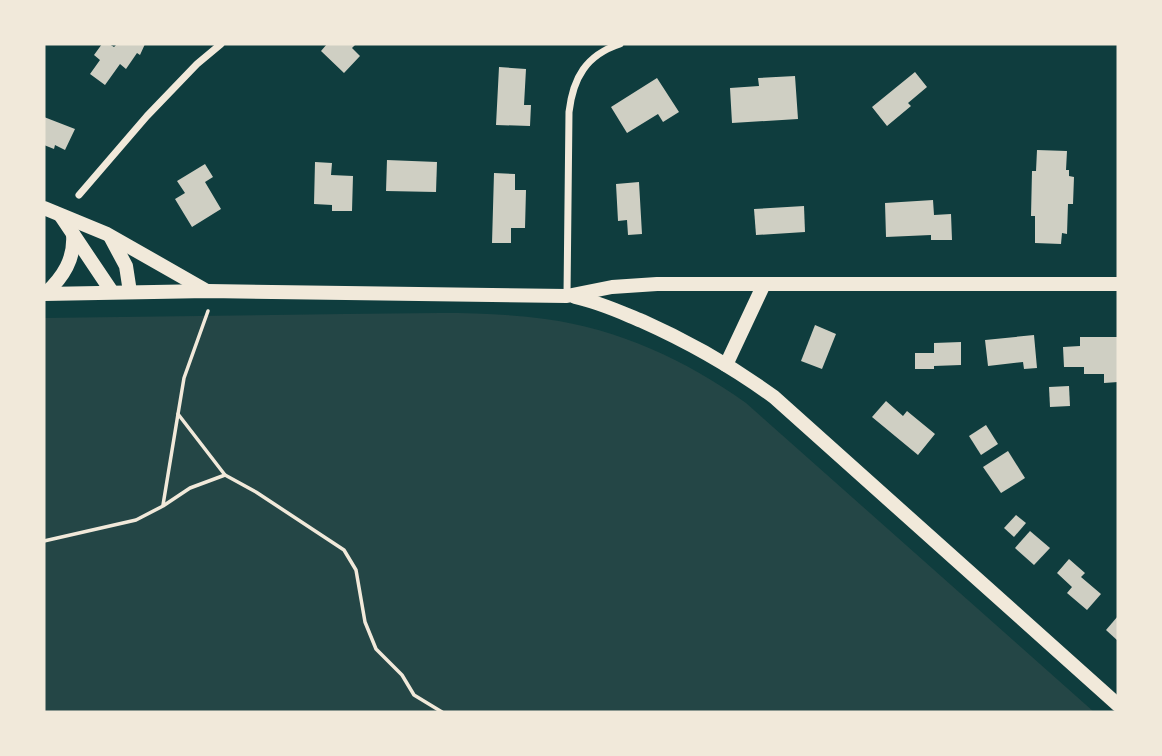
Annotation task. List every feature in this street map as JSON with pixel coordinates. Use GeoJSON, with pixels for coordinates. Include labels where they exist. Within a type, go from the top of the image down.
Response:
{"type":"FeatureCollection","features":[{"type":"Feature","properties":{"kind":"main road"},"geometry":{"type":"LineString","coordinates":[[44,208],[107,234],[208,291]]}},
{"type":"Feature","properties":{"kind":"main road"},"geometry":{"type":"LineString","coordinates":[[61,216],[113,292]]}},
{"type":"Feature","properties":{"kind":"main road"},"geometry":{"type":"LineString","coordinates":[[45,293],[67,268],[74,248],[73,233]]}},
{"type":"Feature","properties":{"kind":"main road"},"geometry":{"type":"LineString","coordinates":[[107,234],[122,257],[130,292]]}},
{"type":"Feature","properties":{"kind":"main road"},"geometry":{"type":"LineString","coordinates":[[567,296],[612,286],[634,285],[1017,282],[1118,284]]}},
{"type":"Feature","properties":{"kind":"main road"},"geometry":{"type":"LineString","coordinates":[[726,365],[764,284]]}},
{"type":"Feature","properties":{"kind":"main road"},"geometry":{"type":"LineString","coordinates":[[45,293],[208,291],[567,296],[624,313],[668,333],[726,365],[774,397],[1118,705]]}},
{"type":"Feature","properties":{"kind":"street"},"geometry":{"type":"LineString","coordinates":[[79,194],[147,116],[197,64],[221,44]]}},
{"type":"Feature","properties":{"kind":"street"},"geometry":{"type":"LineString","coordinates":[[567,296],[569,112],[573,88],[587,62],[603,50],[620,44]]}},
{"type":"Feature","properties":{"kind":"path"},"geometry":{"type":"LineString","coordinates":[[163,506],[184,378],[208,311]]}},
{"type":"Feature","properties":{"kind":"path"},"geometry":{"type":"LineString","coordinates":[[178,414],[225,475],[256,492],[344,550],[356,570],[365,622],[376,649],[402,675],[414,695],[442,712]]}},
{"type":"Feature","properties":{"kind":"path"},"geometry":{"type":"LineString","coordinates":[[44,541],[136,520],[190,488],[225,475]]}},
{"type":"Feature","properties":{"kind":"shaded area"},"geometry":{"type":"Polygon","coordinates":[[[471,313],[545,319],[599,330],[676,360],[746,403],[1094,712],[44,712],[44,318],[471,313]]]}},
{"type":"Feature","properties":{"kind":"building"},"geometry":{"type":"Polygon","coordinates":[[[102,44],[114,47],[117,44],[145,44],[140,55],[137,53],[126,69],[120,64],[105,85],[90,74],[100,60],[94,55],[102,44]]]}},
{"type":"Feature","properties":{"kind":"building"},"geometry":{"type":"Polygon","coordinates":[[[327,44],[356,44],[352,48],[360,56],[344,73],[321,51],[327,44]]]}},
{"type":"Feature","properties":{"kind":"building"},"geometry":{"type":"Polygon","coordinates":[[[499,67],[526,69],[524,105],[531,105],[530,126],[496,125],[499,67]]]}},
{"type":"Feature","properties":{"kind":"building"},"geometry":{"type":"Polygon","coordinates":[[[915,72],[927,87],[908,103],[911,106],[887,126],[872,107],[915,72]]]}},
{"type":"Feature","properties":{"kind":"building"},"geometry":{"type":"Polygon","coordinates":[[[795,76],[798,119],[732,123],[730,88],[759,86],[758,78],[795,76]]]}},
{"type":"Feature","properties":{"kind":"building"},"geometry":{"type":"Polygon","coordinates":[[[657,78],[679,112],[663,122],[658,114],[627,133],[611,107],[657,78]]]}},
{"type":"Feature","properties":{"kind":"building"},"geometry":{"type":"Polygon","coordinates":[[[44,117],[75,129],[65,150],[55,145],[54,149],[44,145],[44,117]]]}},
{"type":"Feature","properties":{"kind":"building"},"geometry":{"type":"Polygon","coordinates":[[[1037,150],[1067,151],[1066,170],[1069,170],[1069,176],[1074,177],[1073,204],[1068,204],[1067,234],[1062,233],[1061,244],[1035,243],[1035,216],[1031,216],[1032,171],[1036,171],[1037,150]]]}},
{"type":"Feature","properties":{"kind":"building"},"geometry":{"type":"Polygon","coordinates":[[[387,160],[437,162],[436,192],[386,191],[387,160]]]}},
{"type":"Feature","properties":{"kind":"building"},"geometry":{"type":"Polygon","coordinates":[[[315,162],[332,163],[331,175],[353,176],[352,211],[332,211],[332,205],[314,204],[315,162]]]}},
{"type":"Feature","properties":{"kind":"building"},"geometry":{"type":"Polygon","coordinates":[[[205,164],[213,177],[205,182],[221,209],[192,227],[175,199],[185,193],[177,181],[205,164]]]}},
{"type":"Feature","properties":{"kind":"building"},"geometry":{"type":"Polygon","coordinates":[[[494,173],[515,174],[515,190],[526,190],[525,228],[511,228],[511,243],[492,243],[494,173]]]}},
{"type":"Feature","properties":{"kind":"building"},"geometry":{"type":"Polygon","coordinates":[[[639,182],[642,234],[628,235],[627,220],[618,221],[616,184],[639,182]]]}},
{"type":"Feature","properties":{"kind":"building"},"geometry":{"type":"Polygon","coordinates":[[[933,200],[934,215],[951,214],[952,240],[931,240],[931,235],[886,237],[885,203],[933,200]]]}},
{"type":"Feature","properties":{"kind":"building"},"geometry":{"type":"Polygon","coordinates":[[[804,206],[805,232],[756,235],[754,209],[804,206]]]}},
{"type":"Feature","properties":{"kind":"building"},"geometry":{"type":"Polygon","coordinates":[[[815,325],[836,334],[822,369],[801,361],[815,325]]]}},
{"type":"Feature","properties":{"kind":"building"},"geometry":{"type":"Polygon","coordinates":[[[1034,335],[1037,368],[1024,369],[1023,362],[988,366],[985,340],[1034,335]]]}},
{"type":"Feature","properties":{"kind":"building"},"geometry":{"type":"Polygon","coordinates":[[[1080,337],[1118,337],[1118,382],[1104,383],[1104,374],[1084,374],[1084,367],[1064,367],[1063,347],[1080,346],[1080,337]]]}},
{"type":"Feature","properties":{"kind":"building"},"geometry":{"type":"Polygon","coordinates":[[[961,342],[961,365],[915,369],[915,353],[934,353],[934,343],[961,342]]]}},
{"type":"Feature","properties":{"kind":"building"},"geometry":{"type":"Polygon","coordinates":[[[1069,386],[1070,406],[1050,407],[1049,387],[1069,386]]]}},
{"type":"Feature","properties":{"kind":"building"},"geometry":{"type":"Polygon","coordinates":[[[886,401],[903,416],[907,411],[935,434],[918,455],[872,417],[886,401]]]}},
{"type":"Feature","properties":{"kind":"building"},"geometry":{"type":"Polygon","coordinates":[[[986,425],[998,444],[981,455],[969,436],[986,425]]]}},
{"type":"Feature","properties":{"kind":"building"},"geometry":{"type":"Polygon","coordinates":[[[1008,451],[1025,478],[1001,493],[983,467],[1008,451]]]}},
{"type":"Feature","properties":{"kind":"building"},"geometry":{"type":"Polygon","coordinates":[[[1016,515],[1026,523],[1014,537],[1004,528],[1016,515]]]}},
{"type":"Feature","properties":{"kind":"building"},"geometry":{"type":"Polygon","coordinates":[[[1030,531],[1050,548],[1034,565],[1015,548],[1030,531]]]}},
{"type":"Feature","properties":{"kind":"building"},"geometry":{"type":"Polygon","coordinates":[[[1069,559],[1085,573],[1081,577],[1101,594],[1087,610],[1067,593],[1072,587],[1057,573],[1069,559]]]}},
{"type":"Feature","properties":{"kind":"building"},"geometry":{"type":"Polygon","coordinates":[[[1118,616],[1118,641],[1106,630],[1118,616]]]}}]}
